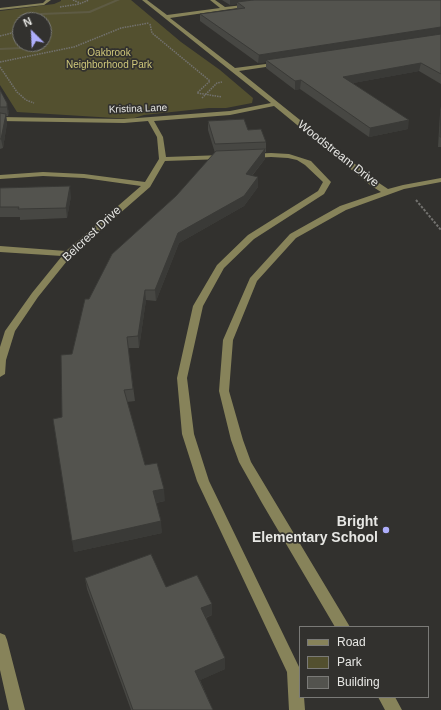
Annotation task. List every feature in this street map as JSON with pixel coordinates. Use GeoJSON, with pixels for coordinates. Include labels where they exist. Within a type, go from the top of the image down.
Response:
{"type":"FeatureCollection","features":[{"type":"Feature","properties":{"kind":"street"},"geometry":{"type":"LineString","coordinates":[[0,9],[44,4],[49,0]]}},
{"type":"Feature","properties":{"kind":"street","name":"Woodstream Drive"},"geometry":{"type":"LineString","coordinates":[[144,0],[234,70],[373,183],[387,192]]}},
{"type":"Feature","properties":{"kind":"street"},"geometry":{"type":"LineString","coordinates":[[212,0],[224,9]]}},
{"type":"Feature","properties":{"kind":"street"},"geometry":{"type":"LineString","coordinates":[[165,17],[254,5]]}},
{"type":"Feature","properties":{"kind":"street"},"geometry":{"type":"LineString","coordinates":[[234,70],[287,62]]}},
{"type":"Feature","properties":{"kind":"street","name":"Kristina Lane"},"geometry":{"type":"LineString","coordinates":[[0,119],[150,120],[230,112],[275,104]]}},
{"type":"Feature","properties":{"kind":"street"},"geometry":{"type":"LineString","coordinates":[[150,120],[160,137],[163,159],[271,155],[289,156],[308,163],[327,182],[321,192],[251,237],[220,267],[198,306],[182,378],[188,434],[202,481],[294,672],[297,710]]}},
{"type":"Feature","properties":{"kind":"street","name":"Belcrest Drive"},"geometry":{"type":"LineString","coordinates":[[0,374],[4,338],[35,295],[68,254],[147,185],[163,159]]}},
{"type":"Feature","properties":{"kind":"street"},"geometry":{"type":"LineString","coordinates":[[0,177],[43,174],[84,176],[147,185]]}},
{"type":"Feature","properties":{"kind":"street"},"geometry":{"type":"LineString","coordinates":[[387,192],[403,187],[441,180]]}},
{"type":"Feature","properties":{"kind":"street","name":"Woodstream Drive"},"geometry":{"type":"LineString","coordinates":[[342,626],[266,500],[245,462],[237,440],[224,391],[228,340],[253,280],[293,236],[343,208],[387,192]]}},
{"type":"Feature","properties":{"kind":"street"},"geometry":{"type":"LineString","coordinates":[[0,249],[68,254]]}},
{"type":"Feature","properties":{"kind":"street"},"geometry":{"type":"LineString","coordinates":[[0,640],[17,710]]}},
{"type":"Feature","properties":{"kind":"street"},"geometry":{"type":"LineString","coordinates":[[387,698],[394,710]]}},
{"type":"Feature","properties":{"kind":"path"},"geometry":{"type":"LineString","coordinates":[[73,0],[81,3]]}},
{"type":"Feature","properties":{"kind":"path"},"geometry":{"type":"LineString","coordinates":[[0,62],[74,47],[121,28],[150,23]]}},
{"type":"Feature","properties":{"kind":"path"},"geometry":{"type":"LineString","coordinates":[[173,50],[210,81],[198,93],[224,97]]}},
{"type":"Feature","properties":{"kind":"path"},"geometry":{"type":"LineString","coordinates":[[0,67],[18,92],[26,100],[41,105]]}},
{"type":"Feature","properties":{"kind":"path"},"geometry":{"type":"LineString","coordinates":[[197,100],[204,98],[217,83],[224,81]]}},
{"type":"Feature","properties":{"kind":"path"},"geometry":{"type":"LineString","coordinates":[[415,197],[417,203],[441,230]]}},
{"type":"Feature","properties":{"kind":"green space","name":"Oakbrook Neighborhood Park"},"geometry":{"type":"Polygon","coordinates":[[[61,0],[131,0],[181,42],[220,70],[253,98],[252,103],[226,108],[209,108],[144,115],[131,119],[17,112],[0,85],[0,11],[54,4],[61,0]]]}},
{"type":"Feature","properties":{"kind":"building"},"geometry":{"type":"Polygon","coordinates":[[[253,0],[441,0],[441,27],[259,55],[200,14],[245,8],[237,2],[253,0]]]}},
{"type":"Feature","properties":{"kind":"building"},"geometry":{"type":"Polygon","coordinates":[[[441,34],[441,74],[421,63],[343,77],[409,120],[370,128],[301,80],[295,81],[266,60],[441,34]]]}},
{"type":"Feature","properties":{"kind":"building"},"geometry":{"type":"Polygon","coordinates":[[[0,90],[7,103],[7,107],[0,107],[0,90]]]}},
{"type":"Feature","properties":{"kind":"building"},"geometry":{"type":"Polygon","coordinates":[[[441,111],[441,137],[440,137],[441,111]]]}},
{"type":"Feature","properties":{"kind":"building"},"geometry":{"type":"Polygon","coordinates":[[[0,113],[6,114],[1,139],[0,139],[0,113]]]}},
{"type":"Feature","properties":{"kind":"building"},"geometry":{"type":"Polygon","coordinates":[[[244,119],[248,130],[261,129],[266,142],[215,144],[208,121],[244,119]]]}},
{"type":"Feature","properties":{"kind":"building"},"geometry":{"type":"Polygon","coordinates":[[[265,149],[246,174],[258,177],[244,196],[178,233],[155,290],[145,290],[138,336],[127,337],[133,389],[124,390],[145,465],[157,463],[164,489],[153,491],[161,521],[72,541],[53,419],[62,417],[61,355],[72,354],[85,299],[89,299],[112,254],[176,196],[216,151],[265,149]]]}},
{"type":"Feature","properties":{"kind":"building"},"geometry":{"type":"Polygon","coordinates":[[[70,186],[66,208],[18,209],[19,207],[0,207],[0,188],[70,186]]]}},
{"type":"Feature","properties":{"kind":"building"},"geometry":{"type":"Polygon","coordinates":[[[151,554],[166,587],[197,575],[212,604],[201,608],[225,658],[195,671],[213,710],[133,710],[85,578],[151,554]]]}},
{"type":"Feature","properties":{"kind":"waterway"},"geometry":{"type":"LineString","coordinates":[[52,14],[90,12],[118,0]]}},
{"type":"Feature","properties":{"kind":"waterway"},"geometry":{"type":"LineString","coordinates":[[0,49],[12,48]]}},
{"type":"Feature","properties":{"kind":"place","name":"Bright Elementary School"},"geometry":{"type":"Point","coordinates":[386,530]}}]}
